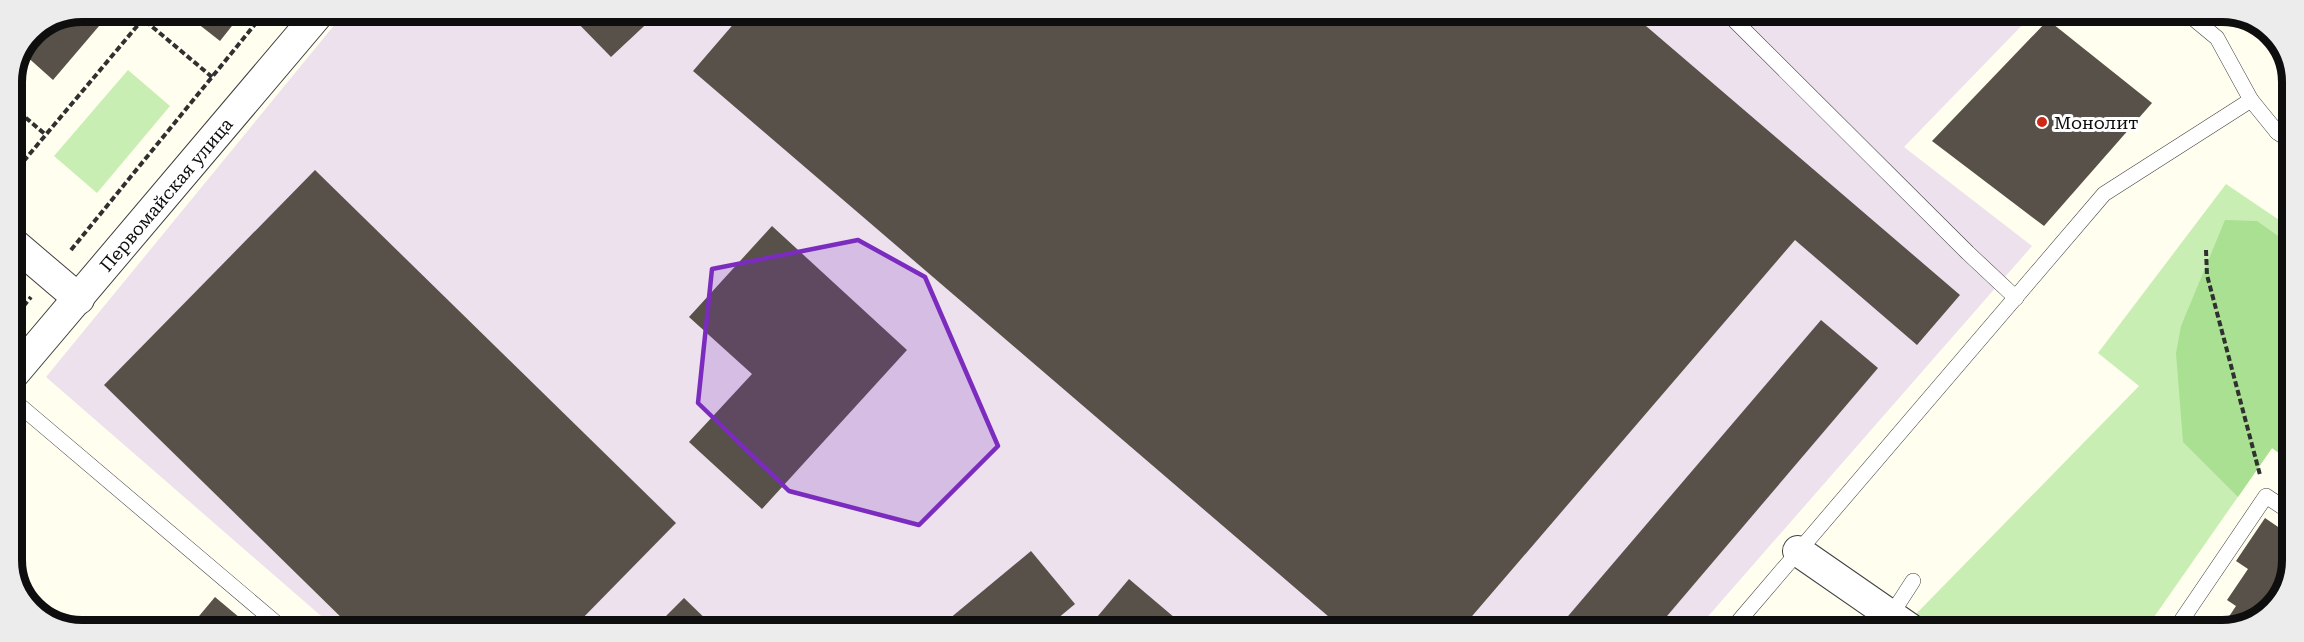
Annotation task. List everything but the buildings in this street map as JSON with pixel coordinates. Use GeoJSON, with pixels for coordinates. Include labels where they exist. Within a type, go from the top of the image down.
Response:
{"type":"FeatureCollection","features":[{"type":"Feature","properties":{"kind":"street","name":"Первомайская улица"},"geometry":{"type":"LineString","coordinates":[[23,364],[312,22]]}},
{"type":"Feature","properties":{"kind":"street"},"geometry":{"type":"LineString","coordinates":[[22,251],[78,299]]}},
{"type":"Feature","properties":{"kind":"street"},"geometry":{"type":"LineString","coordinates":[[1798,551],[1899,620]]}},
{"type":"Feature","properties":{"kind":"lane"},"geometry":{"type":"LineString","coordinates":[[1736,22],[2016,298]]}},
{"type":"Feature","properties":{"kind":"lane"},"geometry":{"type":"LineString","coordinates":[[2198,22],[2217,38],[2251,100],[2281,135]]}},
{"type":"Feature","properties":{"kind":"lane"},"geometry":{"type":"LineString","coordinates":[[1740,620],[2104,194],[2251,100]]}},
{"type":"Feature","properties":{"kind":"lane"},"geometry":{"type":"LineString","coordinates":[[2277,132],[2281,128]]}},
{"type":"Feature","properties":{"kind":"lane"},"geometry":{"type":"LineString","coordinates":[[23,408],[273,620]]}},
{"type":"Feature","properties":{"kind":"lane"},"geometry":{"type":"LineString","coordinates":[[2182,620],[2266,496],[2282,507]]}},
{"type":"Feature","properties":{"kind":"lane"},"geometry":{"type":"LineString","coordinates":[[1903,620],[1913,581]]}},
{"type":"Feature","properties":{"kind":"path"},"geometry":{"type":"LineString","coordinates":[[22,164],[140,22]]}},
{"type":"Feature","properties":{"kind":"path"},"geometry":{"type":"LineString","coordinates":[[147,22],[212,77]]}},
{"type":"Feature","properties":{"kind":"path"},"geometry":{"type":"LineString","coordinates":[[22,308],[257,22]]}},
{"type":"Feature","properties":{"kind":"path"},"geometry":{"type":"LineString","coordinates":[[22,115],[46,135]]}},
{"type":"Feature","properties":{"kind":"path"},"geometry":{"type":"LineString","coordinates":[[2206,250],[2207,275],[2266,496]]}},
{"type":"Feature","properties":{"kind":"highlighted area"},"geometry":{"type":"Polygon","coordinates":[[[858,240],[925,277],[998,446],[919,525],[789,491],[698,403],[712,269],[858,240]]]}},
{"type":"Feature","properties":{"kind":"shaded area"},"geometry":{"type":"Polygon","coordinates":[[[337,22],[2025,22],[1904,147],[2032,246],[1705,620],[326,620],[46,377],[337,22]]]}},
{"type":"Feature","properties":{"kind":"green space"},"geometry":{"type":"Polygon","coordinates":[[[128,70],[170,106],[97,193],[54,156],[128,70]]]}},
{"type":"Feature","properties":{"kind":"green space"},"geometry":{"type":"Polygon","coordinates":[[[2226,184],[2281,221],[2282,455],[2272,448],[2152,620],[1922,620],[1915,615],[2139,386],[2098,353],[2226,184]]]}},
{"type":"Feature","properties":{"kind":"green space"},"geometry":{"type":"Polygon","coordinates":[[[2225,220],[2257,221],[2281,238],[2282,455],[2272,448],[2238,497],[2183,442],[2176,353],[2181,326],[2225,220]]]}},
{"type":"Feature","properties":{"kind":"place","name":"Монолит"},"geometry":{"type":"Point","coordinates":[2042,122]}}]}
